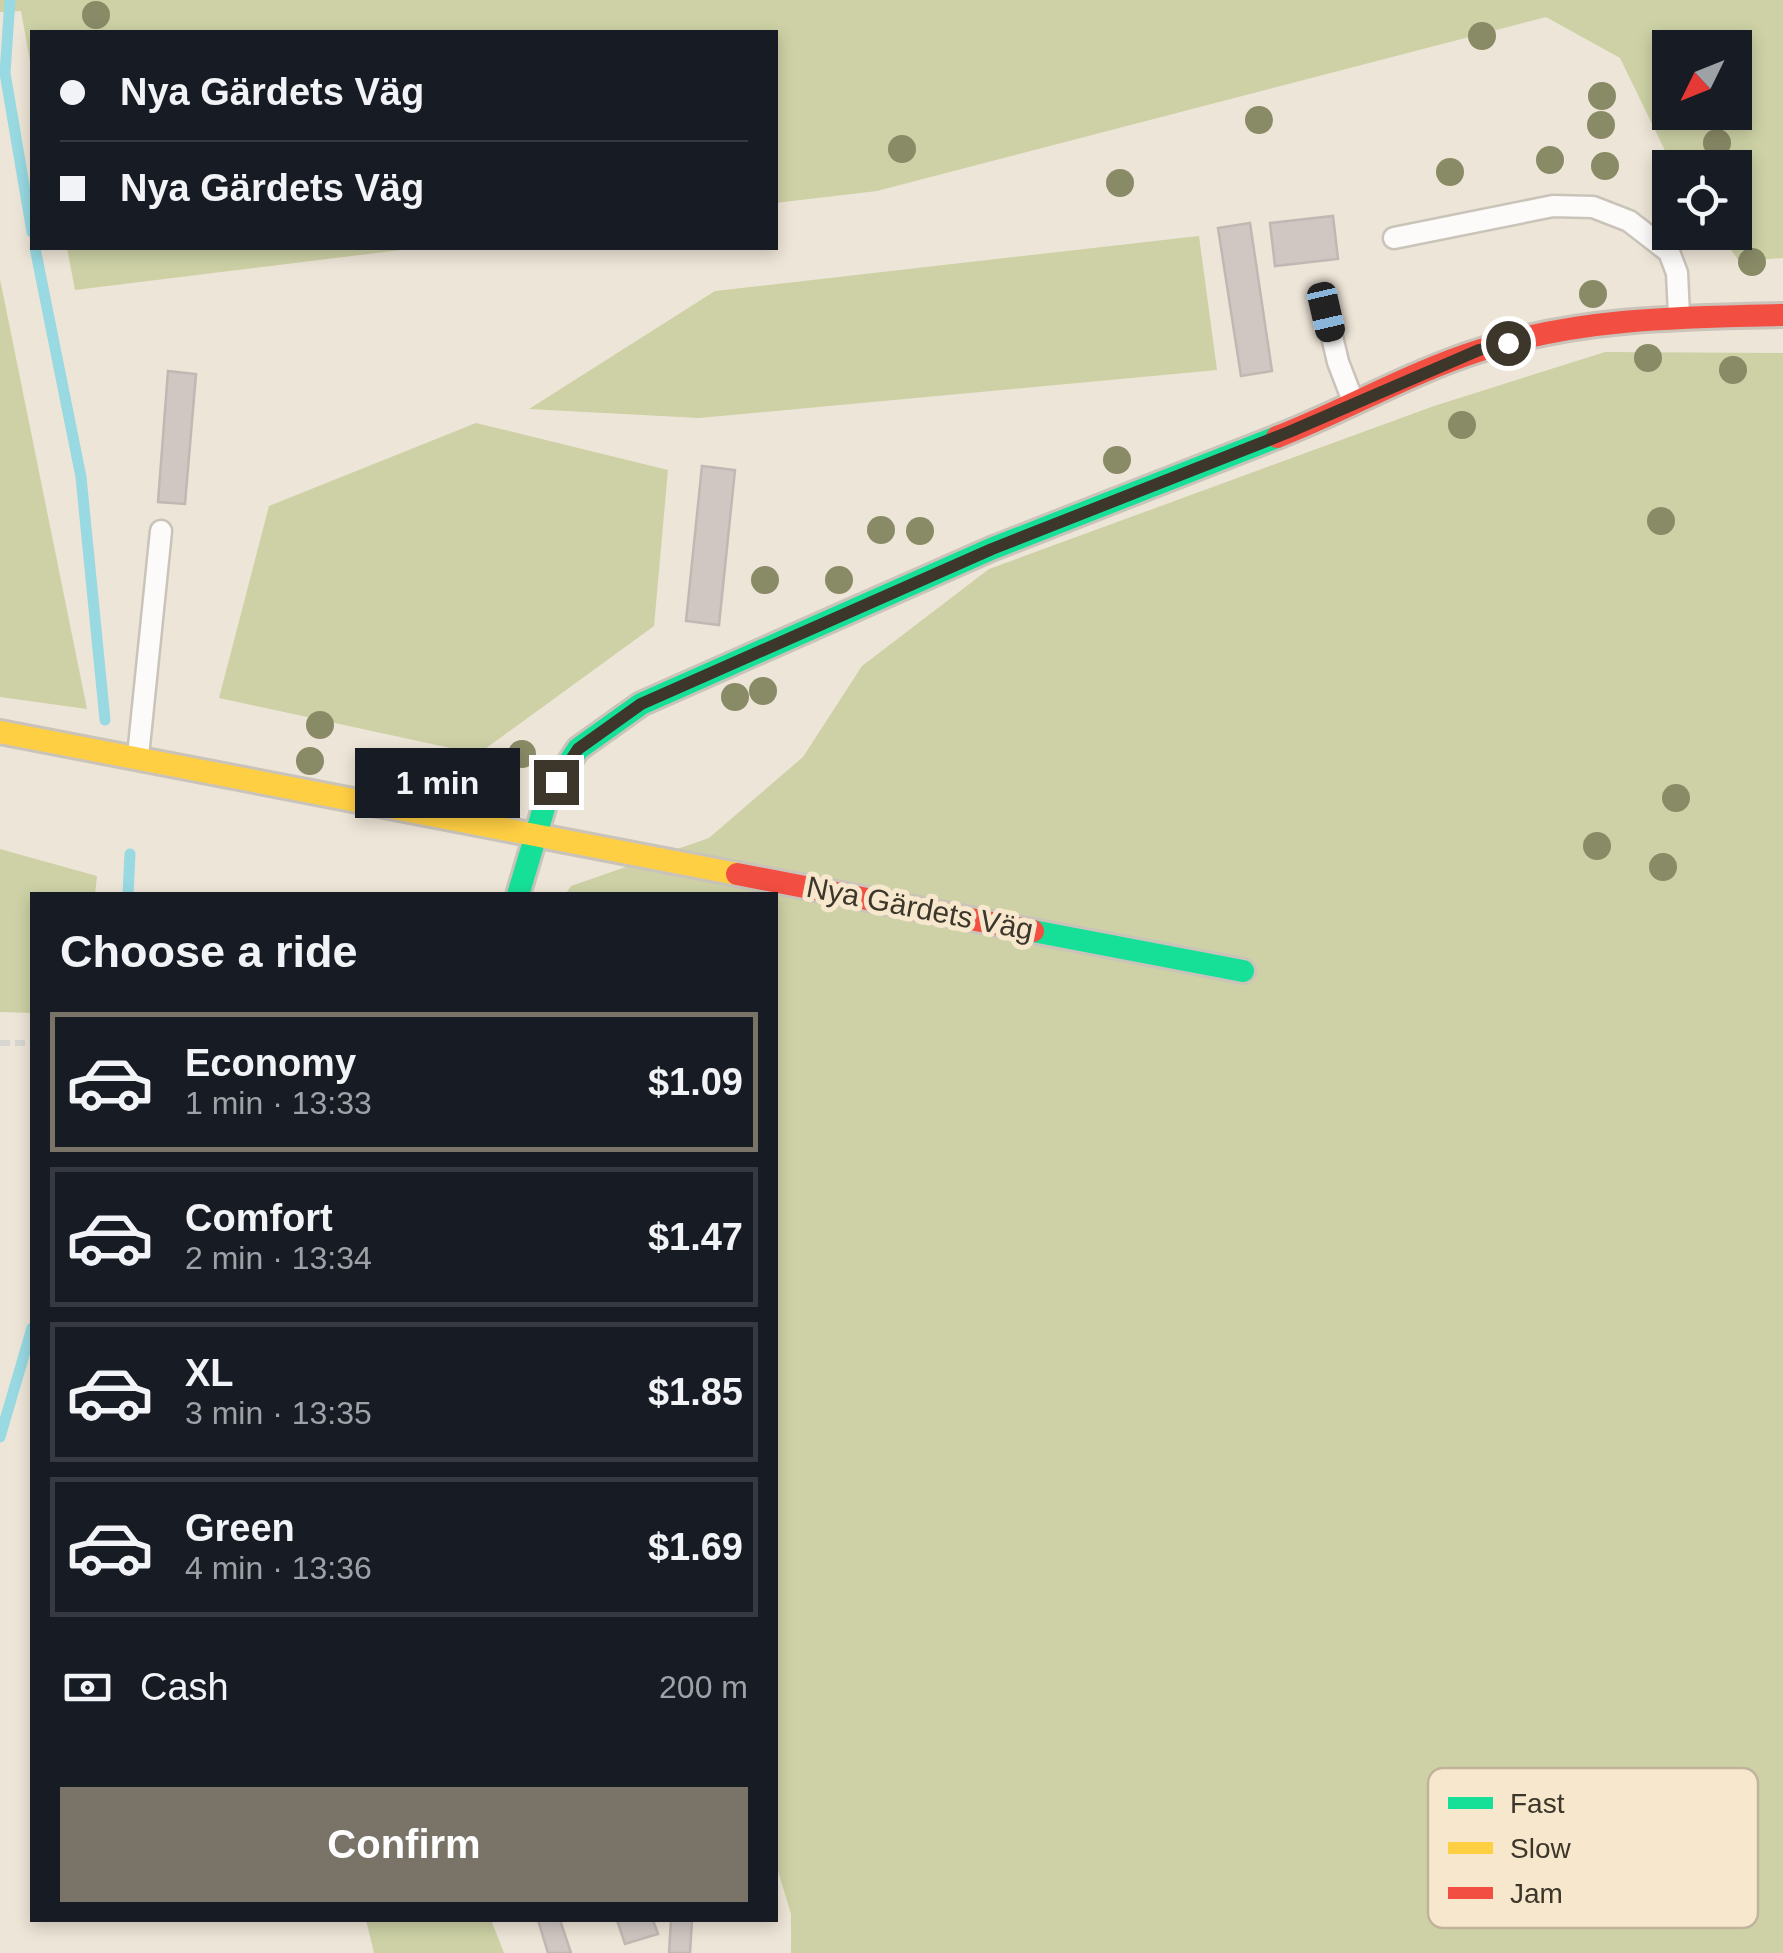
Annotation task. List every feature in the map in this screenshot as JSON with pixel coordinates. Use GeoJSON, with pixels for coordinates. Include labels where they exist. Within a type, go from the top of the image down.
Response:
{"type":"FeatureCollection","features":[{"type":"Feature","properties":{"kind":"street"},"geometry":{"type":"LineString","coordinates":[[519,892],[551,791],[578,749],[641,704],[992,549],[1289,432],[1479,350],[1536,335],[1608,323],[1680,316],[1783,315]]}},
{"type":"Feature","properties":{"kind":"street","name":"Nya Gärdets Väg"},"geometry":{"type":"LineString","coordinates":[[0,732],[1244,971]]}},
{"type":"Feature","properties":{"kind":"lane"},"geometry":{"type":"LineString","coordinates":[[1394,238],[1553,206],[1592,207],[1630,220],[1669,252],[1677,273],[1680,316]]}},
{"type":"Feature","properties":{"kind":"lane"},"geometry":{"type":"LineString","coordinates":[[1326,312],[1338,362],[1354,403]]}},
{"type":"Feature","properties":{"kind":"lane"},"geometry":{"type":"LineString","coordinates":[[137,758],[162,531]]}},
{"type":"Feature","properties":{"kind":"path"},"geometry":{"type":"LineString","coordinates":[[0,1044],[30,1042]]}},
{"type":"Feature","properties":{"kind":"green space"},"geometry":{"type":"Polygon","coordinates":[[[0,0],[1783,0],[1783,258],[1739,261],[1731,250],[1752,250],[1752,150],[1665,150],[1655,130],[1752,130],[1752,30],[1652,30],[1652,124],[1620,58],[1546,17],[877,191],[778,203],[778,30],[30,30],[30,61],[21,11],[0,12],[0,0]]]}},
{"type":"Feature","properties":{"kind":"green space"},"geometry":{"type":"Polygon","coordinates":[[[1199,236],[1217,370],[699,418],[529,409],[715,291],[1199,236]]]}},
{"type":"Feature","properties":{"kind":"green space"},"geometry":{"type":"Polygon","coordinates":[[[67,250],[401,250],[75,290],[67,250]]]}},
{"type":"Feature","properties":{"kind":"green space"},"geometry":{"type":"Polygon","coordinates":[[[0,279],[87,709],[0,697],[0,279]]]}},
{"type":"Feature","properties":{"kind":"green space"},"geometry":{"type":"Polygon","coordinates":[[[1605,352],[1783,353],[1783,1953],[791,1953],[791,1914],[778,1871],[778,892],[567,892],[571,886],[709,838],[803,757],[862,666],[989,569],[1434,406],[1605,352]]]}},
{"type":"Feature","properties":{"kind":"green space"},"geometry":{"type":"Polygon","coordinates":[[[476,423],[668,470],[654,626],[478,754],[219,698],[269,506],[476,423]]]}},
{"type":"Feature","properties":{"kind":"green space"},"geometry":{"type":"Polygon","coordinates":[[[0,849],[97,876],[95,892],[30,892],[30,1013],[0,1012],[0,849]]]}},
{"type":"Feature","properties":{"kind":"green space"},"geometry":{"type":"Polygon","coordinates":[[[366,1922],[492,1922],[504,1953],[374,1953],[366,1922]]]}},
{"type":"Feature","properties":{"kind":"building"},"geometry":{"type":"Polygon","coordinates":[[[1333,216],[1338,259],[1275,266],[1270,223],[1333,216]]]}},
{"type":"Feature","properties":{"kind":"building"},"geometry":{"type":"Polygon","coordinates":[[[1250,223],[1272,371],[1241,376],[1218,228],[1250,223]]]}},
{"type":"Feature","properties":{"kind":"building"},"geometry":{"type":"Polygon","coordinates":[[[168,371],[196,374],[185,504],[158,502],[168,371]]]}},
{"type":"Feature","properties":{"kind":"building"},"geometry":{"type":"Polygon","coordinates":[[[702,466],[735,470],[719,625],[686,621],[702,466]]]}},
{"type":"Feature","properties":{"kind":"building"},"geometry":{"type":"Polygon","coordinates":[[[539,1922],[561,1922],[571,1953],[548,1953],[539,1922]]]}},
{"type":"Feature","properties":{"kind":"building"},"geometry":{"type":"Polygon","coordinates":[[[618,1922],[654,1922],[658,1934],[625,1944],[618,1922]]]}},
{"type":"Feature","properties":{"kind":"building"},"geometry":{"type":"Polygon","coordinates":[[[671,1922],[692,1922],[690,1953],[669,1953],[671,1922]]]}},
{"type":"Feature","properties":{"kind":"waterway"},"geometry":{"type":"LineString","coordinates":[[10,0],[5,73],[30,220]]}},
{"type":"Feature","properties":{"kind":"waterway"},"geometry":{"type":"LineString","coordinates":[[35,250],[81,477],[105,720]]}},
{"type":"Feature","properties":{"kind":"waterway"},"geometry":{"type":"LineString","coordinates":[[128,892],[130,854]]}},
{"type":"Feature","properties":{"kind":"waterway"},"geometry":{"type":"LineString","coordinates":[[0,1437],[30,1335]]}},
{"type":"Feature","properties":{"kind":"traffic: fast"},"geometry":{"type":"LineString","coordinates":[[519,892],[546,801],[556,782],[578,749],[641,704],[991,549],[1277,437]]}},
{"type":"Feature","properties":{"kind":"traffic: fast"},"geometry":{"type":"LineString","coordinates":[[1033,931],[1243,971]]}},
{"type":"Feature","properties":{"kind":"traffic: slow"},"geometry":{"type":"LineString","coordinates":[[0,732],[737,874]]}},
{"type":"Feature","properties":{"kind":"traffic: jam"},"geometry":{"type":"LineString","coordinates":[[1277,437],[1429,369],[1518,339],[1630,321],[1783,315]]}},
{"type":"Feature","properties":{"kind":"traffic: jam"},"geometry":{"type":"LineString","coordinates":[[737,874],[1033,931]]}},
{"type":"Feature","properties":{"kind":"route"},"geometry":{"type":"LineString","coordinates":[[556,782],[578,749],[641,704],[992,549],[1289,432],[1479,350],[1508,343]]}}]}
